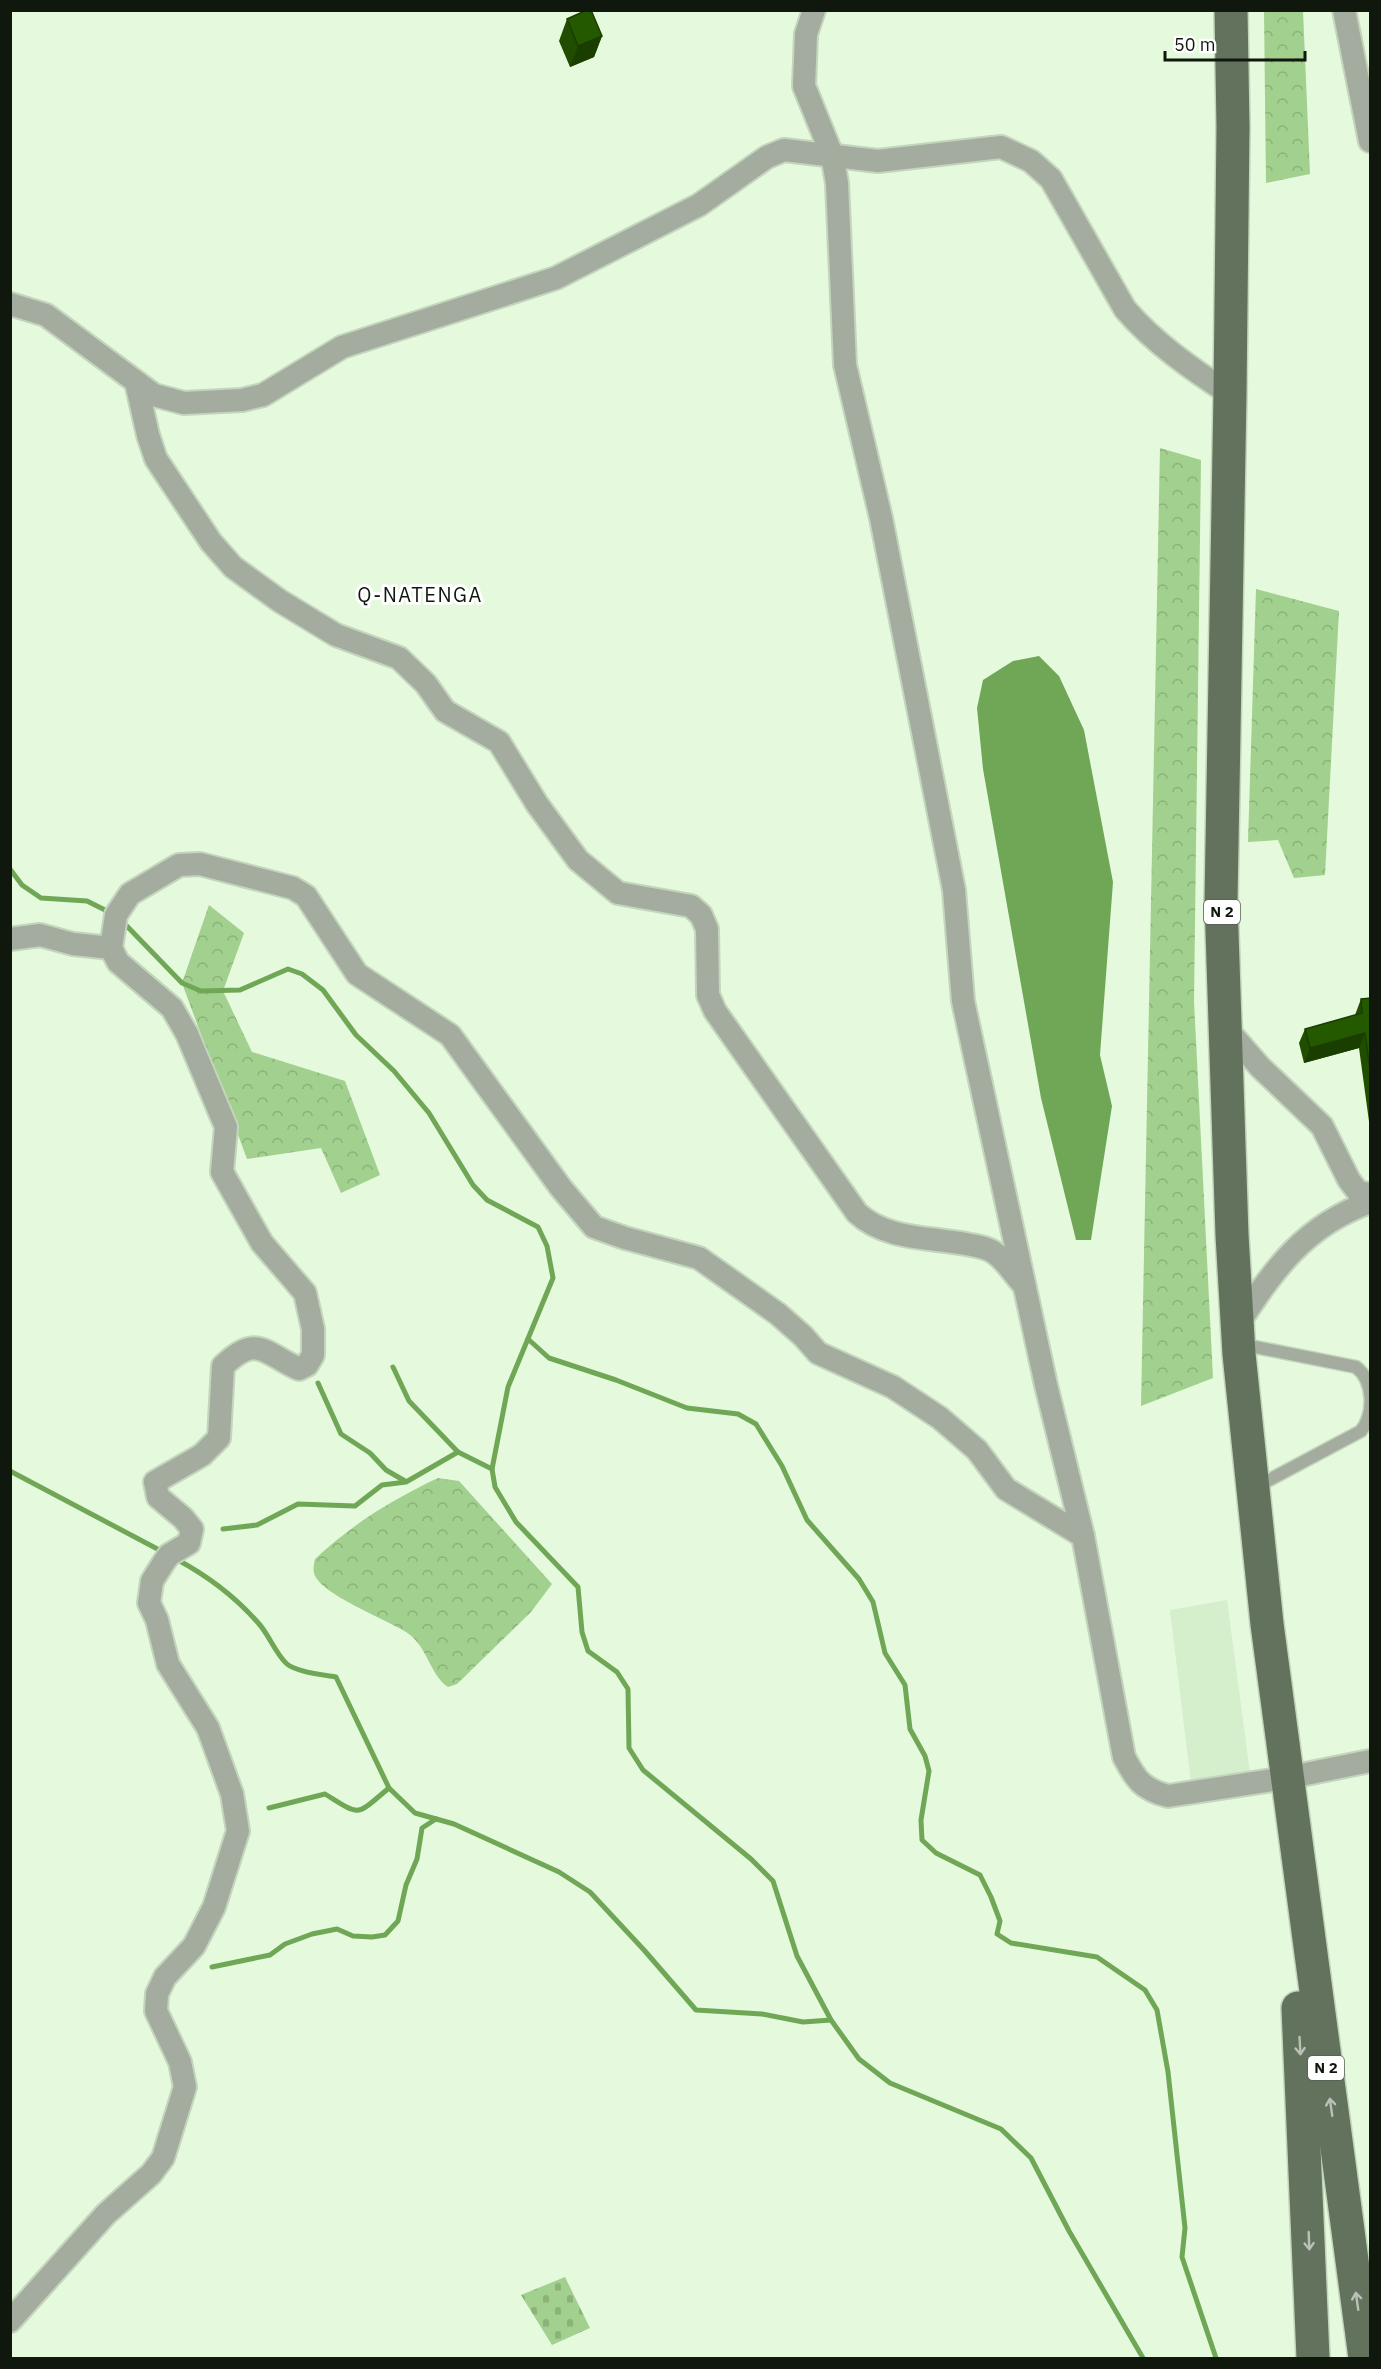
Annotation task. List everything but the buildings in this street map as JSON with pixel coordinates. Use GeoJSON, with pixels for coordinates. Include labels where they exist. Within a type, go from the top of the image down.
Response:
{"type":"FeatureCollection","features":[{"type":"Feature","properties":{"kind":"main road","name":"N 2"},"geometry":{"type":"LineString","coordinates":[[1231,10],[1233,127],[1221,901],[1232,1235],[1238,1335],[1252,1489],[1286,1778],[1365,2358]]}},
{"type":"Feature","properties":{"kind":"main road","name":"N 2"},"geometry":{"type":"LineString","coordinates":[[1286,1778],[1313,2358]]}},
{"type":"Feature","properties":{"kind":"street"},"geometry":{"type":"LineString","coordinates":[[814,10],[806,34],[804,86],[832,155],[837,183],[845,365],[881,518],[954,890],[963,1001],[1046,1385],[1083,1536],[1124,1757],[1135,1778],[1150,1791],[1168,1796],[1286,1778],[1371,1761]]}},
{"type":"Feature","properties":{"kind":"street"},"geometry":{"type":"LineString","coordinates":[[1344,10],[1371,141]]}},
{"type":"Feature","properties":{"kind":"street"},"geometry":{"type":"LineString","coordinates":[[10,304],[46,315],[154,395],[184,403],[242,400],[263,395],[342,347],[556,278],[699,205],[767,157],[784,150],[878,161],[1001,147],[1031,161],[1052,179],[1125,309],[1138,325],[1191,367],[1230,394]]}},
{"type":"Feature","properties":{"kind":"street"},"geometry":{"type":"LineString","coordinates":[[136,382],[156,459],[211,542],[234,567],[280,601],[336,635],[399,658],[426,684],[445,711],[499,742],[537,804],[578,860],[618,893],[691,906],[701,915],[707,929],[708,994],[715,1011],[857,1213],[868,1223],[886,1232],[936,1238],[990,1251],[996,1254],[1025,1287]]}},
{"type":"Feature","properties":{"kind":"street"},"geometry":{"type":"LineString","coordinates":[[10,2321],[106,2214],[151,2174],[163,2158],[185,2088],[180,2062],[156,2011],[157,1994],[165,1977],[194,1946],[214,1907],[238,1831],[232,1794],[208,1728],[168,1664],[157,1620],[149,1603],[152,1581],[169,1556],[189,1543],[192,1529],[183,1518],[158,1497],[155,1482],[202,1455],[219,1438],[223,1366],[234,1355],[248,1348],[264,1348],[282,1361],[299,1369],[307,1365],[313,1355],[314,1329],[305,1293],[262,1243],[222,1172],[226,1127],[187,1034],[172,1008],[118,962],[111,948],[116,915],[130,894],[179,865],[200,864],[293,888],[306,896],[357,974],[450,1035],[561,1188],[594,1227],[699,1258],[778,1314],[818,1353],[893,1387],[940,1418],[977,1450],[1006,1489],[1083,1536]]}},
{"type":"Feature","properties":{"kind":"street"},"geometry":{"type":"LineString","coordinates":[[10,939],[40,935],[73,944],[111,948]]}},
{"type":"Feature","properties":{"kind":"street"},"geometry":{"type":"LineString","coordinates":[[1226,1028],[1260,1067],[1322,1126],[1349,1180],[1358,1192],[1371,1194]]}},
{"type":"Feature","properties":{"kind":"street"},"geometry":{"type":"LineString","coordinates":[[1238,1335],[1269,1276],[1288,1255],[1318,1229],[1350,1210],[1371,1202]]}},
{"type":"Feature","properties":{"kind":"lane"},"geometry":{"type":"LineString","coordinates":[[1238,1335],[1356,1367],[1365,1374],[1368,1382],[1370,1411],[1368,1423],[1361,1431],[1252,1489]]}},
{"type":"Feature","properties":{"kind":"shaded area"},"geometry":{"type":"Polygon","coordinates":[[[1039,656],[1059,676],[1084,730],[1113,882],[1100,1055],[1112,1106],[1091,1240],[1076,1240],[1041,1098],[983,769],[977,708],[983,680],[1013,661],[1039,656]]]}},
{"type":"Feature","properties":{"kind":"shaded area"},"geometry":{"type":"Polygon","coordinates":[[[1227,1600],[1250,1773],[1191,1783],[1170,1610],[1227,1600]]]}},
{"type":"Feature","properties":{"kind":"green space"},"geometry":{"type":"Polygon","coordinates":[[[1264,11],[1303,11],[1310,174],[1266,183],[1264,11]]]}},
{"type":"Feature","properties":{"kind":"green space"},"geometry":{"type":"Polygon","coordinates":[[[1160,448],[1201,460],[1194,1001],[1213,1378],[1141,1406],[1160,448]]]}},
{"type":"Feature","properties":{"kind":"green space"},"geometry":{"type":"Polygon","coordinates":[[[1256,589],[1339,611],[1325,875],[1294,878],[1278,840],[1248,842],[1256,589]]]}},
{"type":"Feature","properties":{"kind":"green space"},"geometry":{"type":"Polygon","coordinates":[[[209,905],[244,933],[223,991],[252,1052],[345,1081],[380,1175],[341,1193],[321,1148],[247,1159],[182,983],[209,905]]]}},
{"type":"Feature","properties":{"kind":"green space"},"geometry":{"type":"Polygon","coordinates":[[[438,1478],[459,1481],[552,1584],[531,1612],[457,1684],[448,1687],[437,1675],[419,1645],[406,1632],[341,1598],[319,1581],[314,1573],[315,1559],[358,1524],[388,1504],[438,1478]]]}},
{"type":"Feature","properties":{"kind":"green space"},"geometry":{"type":"Polygon","coordinates":[[[565,2277],[590,2328],[552,2345],[521,2295],[565,2277]]]}},
{"type":"Feature","properties":{"kind":"waterway"},"geometry":{"type":"LineString","coordinates":[[10,869],[22,885],[41,898],[87,901],[111,913]]}},
{"type":"Feature","properties":{"kind":"waterway"},"geometry":{"type":"LineString","coordinates":[[121,920],[182,983],[201,991],[240,990],[288,969],[302,974],[323,990],[356,1035],[394,1071],[429,1113],[473,1185],[487,1200],[538,1227],[547,1246],[553,1278],[508,1387],[492,1469],[495,1487],[516,1522],[578,1587],[582,1632],[588,1651],[617,1672],[628,1689],[629,1748],[643,1770],[751,1859],[773,1881],[797,1956],[831,2020],[859,2059],[890,2083],[1001,2129],[1031,2158],[1069,2231],[1143,2358]]}},
{"type":"Feature","properties":{"kind":"waterway"},"geometry":{"type":"LineString","coordinates":[[528,1339],[549,1358],[616,1380],[687,1408],[738,1414],[756,1424],[782,1466],[807,1520],[859,1579],[873,1602],[885,1653],[905,1685],[910,1729],[925,1756],[929,1771],[921,1820],[922,1840],[936,1853],[980,1875],[1000,1921],[997,1934],[1011,1943],[1097,1957],[1145,1990],[1157,2010],[1168,2072],[1185,2228],[1182,2257],[1216,2358]]}},
{"type":"Feature","properties":{"kind":"waterway"},"geometry":{"type":"LineString","coordinates":[[393,1367],[409,1401],[458,1452]]}},
{"type":"Feature","properties":{"kind":"waterway"},"geometry":{"type":"LineString","coordinates":[[318,1383],[341,1434],[370,1453],[386,1470],[405,1481]]}},
{"type":"Feature","properties":{"kind":"waterway"},"geometry":{"type":"LineString","coordinates":[[223,1529],[257,1525],[298,1504],[355,1506],[382,1485],[406,1482],[458,1452],[492,1469]]}},
{"type":"Feature","properties":{"kind":"waterway"},"geometry":{"type":"LineString","coordinates":[[10,1471],[165,1553]]}},
{"type":"Feature","properties":{"kind":"waterway"},"geometry":{"type":"LineString","coordinates":[[176,1559],[210,1580],[241,1605],[260,1625],[291,1667],[336,1677],[389,1788],[415,1813],[454,1824],[559,1872],[590,1892],[696,2010],[762,2014],[803,2022],[831,2020]]}},
{"type":"Feature","properties":{"kind":"waterway"},"geometry":{"type":"LineString","coordinates":[[269,1808],[325,1794],[346,1807],[358,1810],[370,1804],[389,1788]]}},
{"type":"Feature","properties":{"kind":"waterway"},"geometry":{"type":"LineString","coordinates":[[212,1967],[270,1955],[285,1944],[312,1934],[337,1929],[353,1936],[385,1935],[398,1921],[406,1885],[417,1859],[422,1828],[436,1819]]}},
{"type":"Feature","properties":{"kind":"district","name":"Q-NATENGA"},"geometry":{"type":"Point","coordinates":[420,595]}}]}
